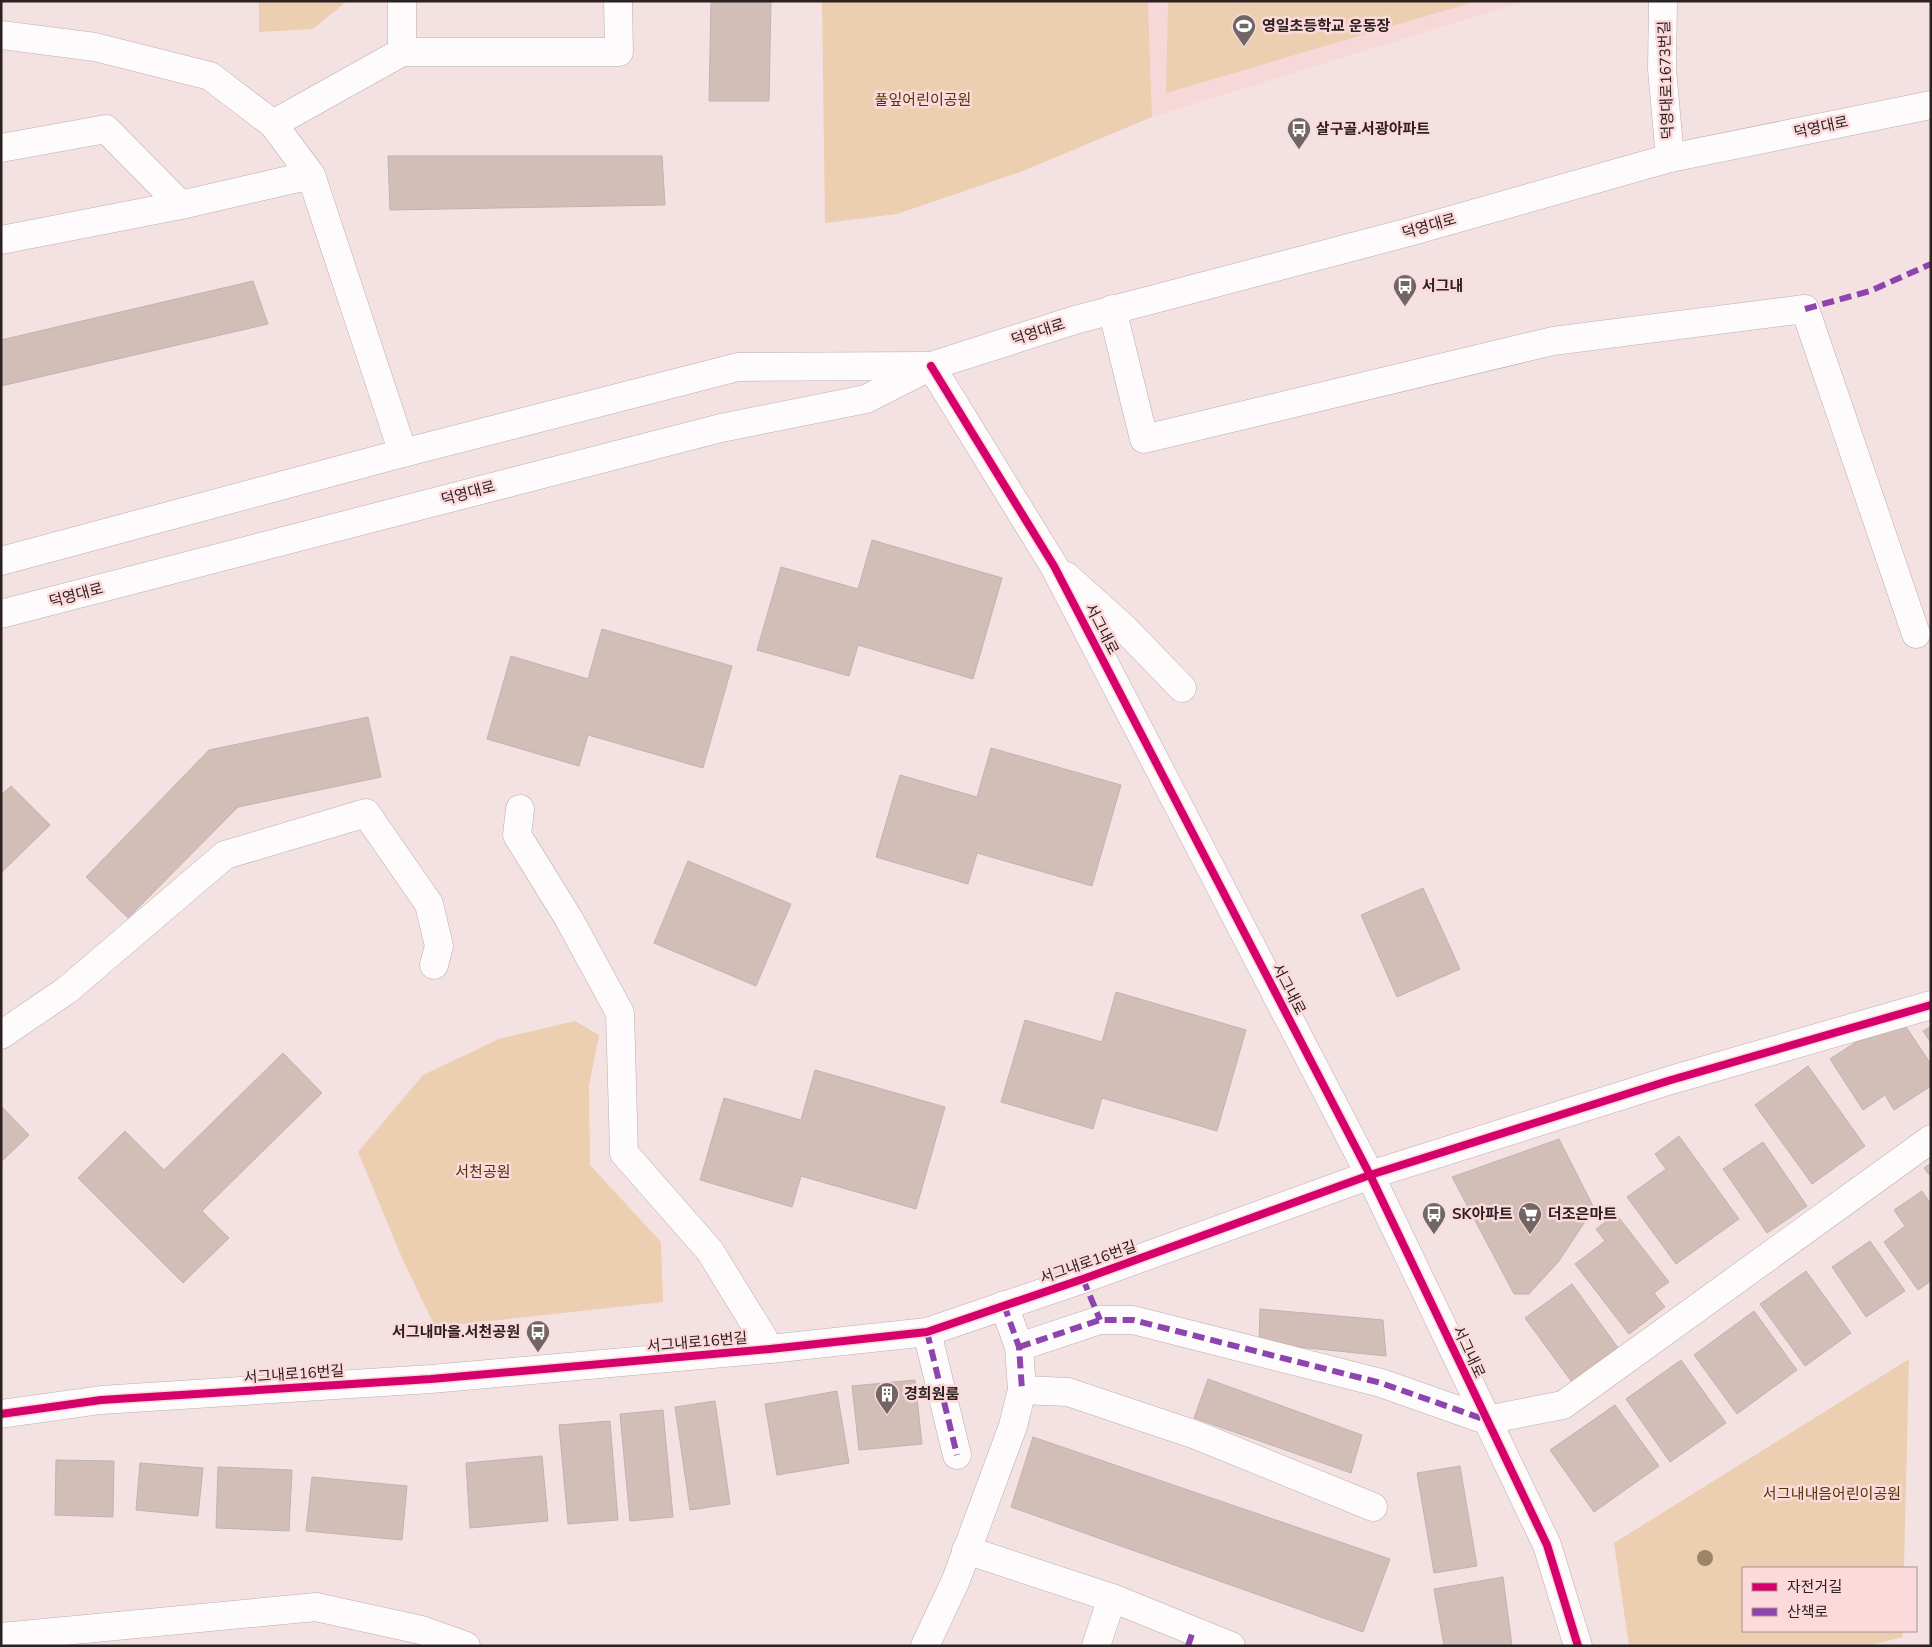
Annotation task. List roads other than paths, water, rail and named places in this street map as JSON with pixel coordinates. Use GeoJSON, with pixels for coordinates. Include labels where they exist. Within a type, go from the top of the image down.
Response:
{"type":"FeatureCollection","features":[{"type":"Feature","properties":{"kind":"street"},"geometry":{"type":"LineString","coordinates":[[402,1],[402,52]]}},
{"type":"Feature","properties":{"kind":"street"},"geometry":{"type":"LineString","coordinates":[[273,124],[402,52],[619,52],[618,1]]}},
{"type":"Feature","properties":{"kind":"street","name":"덕영대로1673번길"},"geometry":{"type":"LineString","coordinates":[[1663,1],[1662,69],[1670,158]]}},
{"type":"Feature","properties":{"kind":"street"},"geometry":{"type":"LineString","coordinates":[[1,35],[95,47],[210,76],[273,124],[311,175],[403,453]]}},
{"type":"Feature","properties":{"kind":"street","name":"덕영대로"},"geometry":{"type":"LineString","coordinates":[[1,614],[721,428],[866,399],[931,366],[1112,309],[1409,232],[1670,158],[1931,105]]}},
{"type":"Feature","properties":{"kind":"street"},"geometry":{"type":"LineString","coordinates":[[1,148],[106,129],[181,205]]}},
{"type":"Feature","properties":{"kind":"street"},"geometry":{"type":"LineString","coordinates":[[1,240],[181,205],[311,175]]}},
{"type":"Feature","properties":{"kind":"street"},"geometry":{"type":"LineString","coordinates":[[1112,309],[1144,439],[1553,341],[1805,309],[1916,634]]}},
{"type":"Feature","properties":{"kind":"street","name":"덕영대로"},"geometry":{"type":"LineString","coordinates":[[1,561],[403,453],[738,367],[931,366]]}},
{"type":"Feature","properties":{"kind":"street","name":"서그내로"},"geometry":{"type":"LineString","coordinates":[[931,366],[1054,566],[1370,1175],[1547,1544],[1578,1646]]}},
{"type":"Feature","properties":{"kind":"street"},"geometry":{"type":"LineString","coordinates":[[1054,566],[1125,629],[1182,688]]}},
{"type":"Feature","properties":{"kind":"street"},"geometry":{"type":"LineString","coordinates":[[520,809],[517,835],[569,919],[620,1013],[624,1153],[710,1251],[770,1349]]}},
{"type":"Feature","properties":{"kind":"street"},"geometry":{"type":"LineString","coordinates":[[1,1035],[66,990],[225,855],[366,813],[429,904],[439,946],[434,965]]}},
{"type":"Feature","properties":{"kind":"street","name":"서그내로16번길"},"geometry":{"type":"LineString","coordinates":[[1,1414],[101,1400],[431,1378],[770,1349],[927,1332],[1083,1279],[1370,1175],[1671,1080],[1931,1005]]}},
{"type":"Feature","properties":{"kind":"street"},"geometry":{"type":"LineString","coordinates":[[1019,1347],[1100,1320],[1133,1320],[1381,1383],[1486,1420],[1564,1405],[1931,1139]]}},
{"type":"Feature","properties":{"kind":"street"},"geometry":{"type":"LineString","coordinates":[[1083,1279],[1100,1320]]}},
{"type":"Feature","properties":{"kind":"street"},"geometry":{"type":"LineString","coordinates":[[925,1646],[956,1580],[1013,1426],[1022,1390],[1019,1347],[1004,1305]]}},
{"type":"Feature","properties":{"kind":"street"},"geometry":{"type":"LineString","coordinates":[[927,1332],[956,1455]]}},
{"type":"Feature","properties":{"kind":"street"},"geometry":{"type":"LineString","coordinates":[[1022,1390],[1068,1392],[1196,1435],[1373,1507]]}},
{"type":"Feature","properties":{"kind":"street"},"geometry":{"type":"LineString","coordinates":[[966,1550],[1112,1598],[1190,1638],[1230,1646]]}},
{"type":"Feature","properties":{"kind":"street"},"geometry":{"type":"LineString","coordinates":[[1096,1646],[1112,1598]]}},
{"type":"Feature","properties":{"kind":"street"},"geometry":{"type":"LineString","coordinates":[[1,1637],[316,1607],[421,1630],[466,1646]]}},
{"type":"Feature","properties":{"kind":"place","name":"영일초등학교 운동장"},"geometry":{"type":"Point","coordinates":[1244,47]}},
{"type":"Feature","properties":{"kind":"place","name":"살구골.서광아파트"},"geometry":{"type":"Point","coordinates":[1299,150]}},
{"type":"Feature","properties":{"kind":"place","name":"서그내"},"geometry":{"type":"Point","coordinates":[1405,307]}},
{"type":"Feature","properties":{"kind":"place","name":"SK아파트"},"geometry":{"type":"Point","coordinates":[1434,1235]}},
{"type":"Feature","properties":{"kind":"place","name":"더조은마트"},"geometry":{"type":"Point","coordinates":[1530,1235]}},
{"type":"Feature","properties":{"kind":"place","name":"서그내마을.서천공원"},"geometry":{"type":"Point","coordinates":[538,1353]}},
{"type":"Feature","properties":{"kind":"place","name":"경희원룸"},"geometry":{"type":"Point","coordinates":[887,1415]}},
{"type":"Feature","properties":{"kind":"park label","name":"풀잎어린이공원"},"geometry":{"type":"Point","coordinates":[923,100]}},
{"type":"Feature","properties":{"kind":"park label","name":"서천공원"},"geometry":{"type":"Point","coordinates":[483,1172]}},
{"type":"Feature","properties":{"kind":"park label","name":"서그내내음어린이공원"},"geometry":{"type":"Point","coordinates":[1832,1494]}}]}
